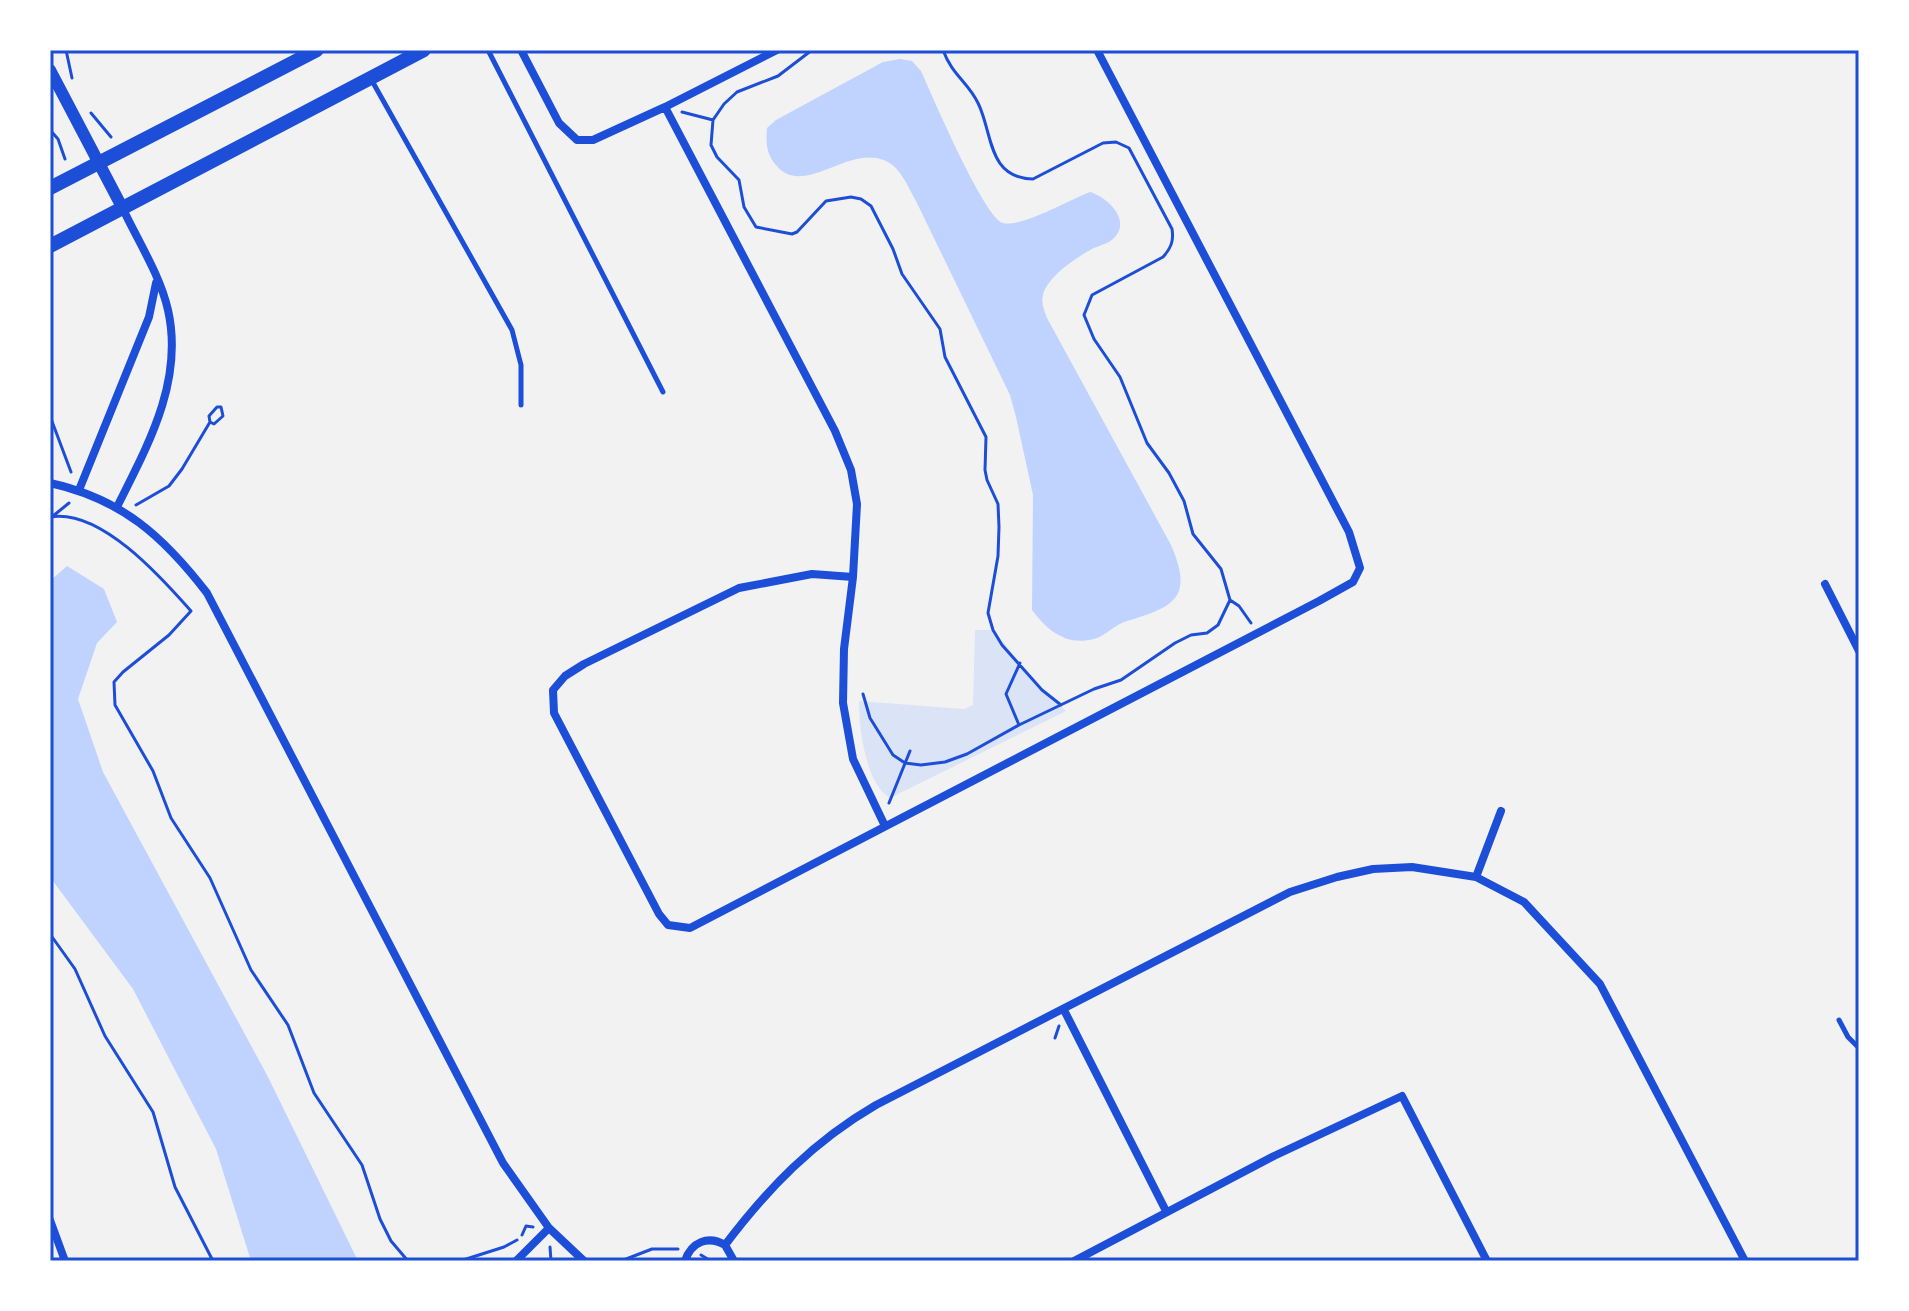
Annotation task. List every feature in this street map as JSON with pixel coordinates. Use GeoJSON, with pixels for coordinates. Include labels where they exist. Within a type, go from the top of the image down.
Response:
{"type":"FeatureCollection","features":[{"type":"Feature","properties":{"kind":"main road"},"geometry":{"type":"LineString","coordinates":[[50,188],[317,50]]}},
{"type":"Feature","properties":{"kind":"main road"},"geometry":{"type":"LineString","coordinates":[[50,246],[424,50]]}},
{"type":"Feature","properties":{"kind":"street"},"geometry":{"type":"LineString","coordinates":[[521,50],[559,123],[577,140],[593,140],[777,50]]}},
{"type":"Feature","properties":{"kind":"street"},"geometry":{"type":"LineString","coordinates":[[853,577],[812,574],[739,588],[584,664],[565,676],[553,690],[554,713],[659,914],[668,925],[690,928],[884,823],[1257,634],[1353,582],[1360,568],[1349,532],[1097,50]]}},
{"type":"Feature","properties":{"kind":"street"},"geometry":{"type":"LineString","coordinates":[[50,70],[123,209],[168,307],[173,368],[154,432],[117,507]]}},
{"type":"Feature","properties":{"kind":"street"},"geometry":{"type":"LineString","coordinates":[[665,107],[835,431],[851,470],[857,504],[853,577],[844,649],[843,703],[853,759],[884,823]]}},
{"type":"Feature","properties":{"kind":"street"},"geometry":{"type":"LineString","coordinates":[[79,490],[149,317],[156,279]]}},
{"type":"Feature","properties":{"kind":"street"},"geometry":{"type":"LineString","coordinates":[[50,483],[79,490],[117,507],[152,531],[207,593],[496,1150],[549,1228],[584,1261]]}},
{"type":"Feature","properties":{"kind":"street"},"geometry":{"type":"LineString","coordinates":[[1825,584],[1859,651]]}},
{"type":"Feature","properties":{"kind":"street"},"geometry":{"type":"LineString","coordinates":[[1476,877],[1501,811]]}},
{"type":"Feature","properties":{"kind":"street"},"geometry":{"type":"LineString","coordinates":[[725,1245],[763,1197],[804,1154],[844,1124],[1290,892],[1373,869],[1412,867],[1476,877],[1524,902],[1600,984],[1745,1261]]}},
{"type":"Feature","properties":{"kind":"street"},"geometry":{"type":"LineString","coordinates":[[1064,1010],[1166,1211]]}},
{"type":"Feature","properties":{"kind":"street"},"geometry":{"type":"LineString","coordinates":[[1074,1261],[1274,1156],[1402,1096],[1487,1261]]}},
{"type":"Feature","properties":{"kind":"street"},"geometry":{"type":"LineString","coordinates":[[50,1220],[65,1261]]}},
{"type":"Feature","properties":{"kind":"street"},"geometry":{"type":"LineString","coordinates":[[516,1261],[549,1228]]}},
{"type":"Feature","properties":{"kind":"street"},"geometry":{"type":"LineString","coordinates":[[685,1261],[690,1250],[702,1241],[718,1241],[725,1245],[734,1261]]}},
{"type":"Feature","properties":{"kind":"lane"},"geometry":{"type":"LineString","coordinates":[[488,50],[663,392]]}},
{"type":"Feature","properties":{"kind":"lane"},"geometry":{"type":"LineString","coordinates":[[370,78],[512,330],[521,365],[521,405]]}},
{"type":"Feature","properties":{"kind":"lane"},"geometry":{"type":"LineString","coordinates":[[1839,1020],[1848,1037],[1859,1048]]}},
{"type":"Feature","properties":{"kind":"path"},"geometry":{"type":"LineString","coordinates":[[66,50],[73,78]]}},
{"type":"Feature","properties":{"kind":"path"},"geometry":{"type":"LineString","coordinates":[[812,50],[778,76],[737,92],[724,104],[713,120],[711,145],[717,157],[739,180],[744,207],[756,227],[792,234],[820,206],[834,199],[861,199],[871,206],[902,274],[940,329],[945,357],[986,437],[987,480],[998,504],[999,527],[998,556],[988,613],[993,630],[1002,645],[1049,698],[1061,705]]}},
{"type":"Feature","properties":{"kind":"path"},"geometry":{"type":"LineString","coordinates":[[943,50],[954,74],[980,106],[987,136],[996,157],[1008,172],[1022,179],[1033,179],[1103,143],[1116,142],[1129,148],[1172,229],[1173,238],[1170,249],[1163,257],[1092,295],[1084,315],[1094,339],[1120,377],[1147,443],[1169,473],[1184,501],[1193,534],[1221,569],[1230,600],[1239,606],[1257,634]]}},
{"type":"Feature","properties":{"kind":"path"},"geometry":{"type":"LineString","coordinates":[[665,107],[713,120]]}},
{"type":"Feature","properties":{"kind":"path"},"geometry":{"type":"LineString","coordinates":[[90,112],[111,137],[121,137]]}},
{"type":"Feature","properties":{"kind":"path"},"geometry":{"type":"LineString","coordinates":[[50,130],[58,139],[65,159]]}},
{"type":"Feature","properties":{"kind":"path"},"geometry":{"type":"LineString","coordinates":[[50,379],[50,392]]}},
{"type":"Feature","properties":{"kind":"path"},"geometry":{"type":"LineString","coordinates":[[50,416],[79,490],[69,503],[52,516]]}},
{"type":"Feature","properties":{"kind":"path"},"geometry":{"type":"LineString","coordinates":[[127,514],[139,502],[169,486],[210,422]]}},
{"type":"Feature","properties":{"kind":"path"},"geometry":{"type":"LineString","coordinates":[[52,516],[87,523],[115,538],[162,578],[191,611],[169,635],[114,682],[115,705],[153,771],[171,818],[223,901],[251,970],[288,1025],[314,1093],[362,1165],[380,1219],[391,1241],[408,1261]]}},
{"type":"Feature","properties":{"kind":"path"},"geometry":{"type":"LineString","coordinates":[[863,694],[865,707],[883,743],[893,755],[905,763],[945,762],[967,754],[1061,705],[1121,680],[1191,635],[1207,633],[1218,625],[1230,600]]}},
{"type":"Feature","properties":{"kind":"path"},"geometry":{"type":"LineString","coordinates":[[1019,725],[1006,694],[1020,663]]}},
{"type":"Feature","properties":{"kind":"path"},"geometry":{"type":"LineString","coordinates":[[884,823],[910,751]]}},
{"type":"Feature","properties":{"kind":"path"},"geometry":{"type":"LineString","coordinates":[[50,934],[79,976],[105,1036],[153,1112],[175,1187],[213,1261]]}},
{"type":"Feature","properties":{"kind":"path"},"geometry":{"type":"LineString","coordinates":[[460,1261],[504,1247],[521,1238],[526,1226],[549,1228]]}},
{"type":"Feature","properties":{"kind":"path"},"geometry":{"type":"LineString","coordinates":[[621,1261],[652,1249],[690,1250],[711,1261]]}},
{"type":"Feature","properties":{"kind":"shaded area"},"geometry":{"type":"Polygon","coordinates":[[[975,630],[993,630],[1042,690],[1066,711],[890,798],[881,791],[869,768],[862,740],[859,701],[964,709],[973,705],[975,630]]]}},
{"type":"Feature","properties":{"kind":"water"},"geometry":{"type":"Polygon","coordinates":[[[900,59],[912,61],[921,71],[972,179],[994,216],[1003,223],[1022,221],[1090,192],[1110,204],[1119,217],[1119,231],[1114,238],[1063,268],[1046,288],[1043,304],[1047,318],[1171,545],[1178,563],[1180,589],[1168,605],[1123,623],[1094,639],[1075,640],[1058,635],[1032,610],[1033,495],[1010,395],[904,178],[891,164],[871,157],[799,176],[786,173],[775,164],[768,151],[767,128],[776,120],[883,62],[900,59]]]}},
{"type":"Feature","properties":{"kind":"water"},"geometry":{"type":"Polygon","coordinates":[[[67,566],[104,589],[117,622],[97,643],[78,699],[103,772],[268,1077],[358,1261],[251,1261],[216,1149],[133,989],[50,877],[50,581],[67,566]]]}}]}
